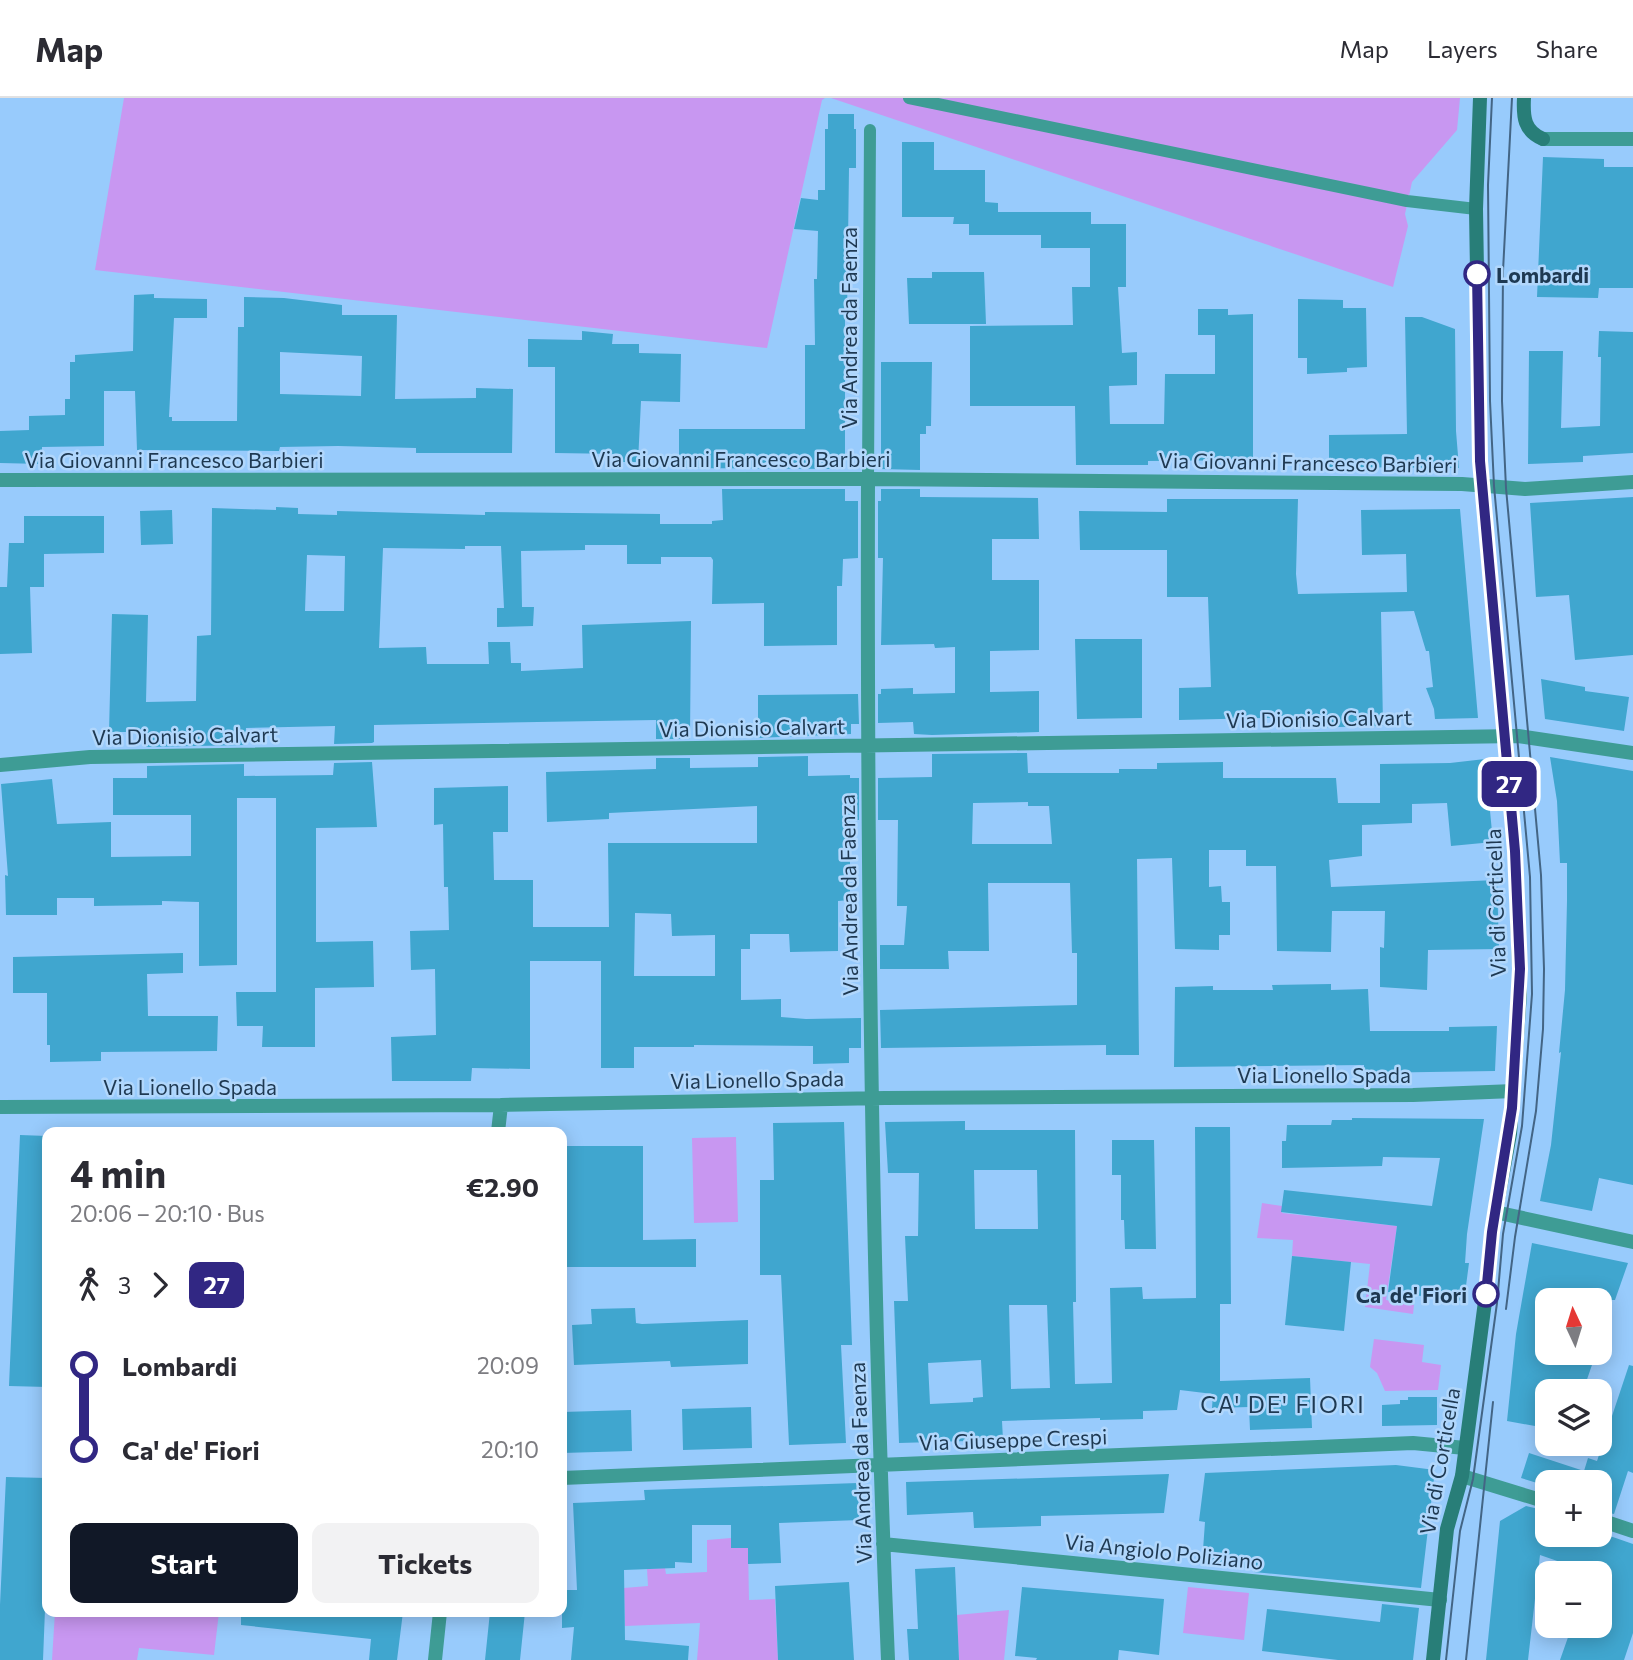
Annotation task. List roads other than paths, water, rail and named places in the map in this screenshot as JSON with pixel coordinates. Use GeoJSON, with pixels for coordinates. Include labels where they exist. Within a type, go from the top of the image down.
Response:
{"type":"FeatureCollection","features":[{"type":"Feature","properties":{"kind":"main road","name":"Via di Corticella"},"geometry":{"type":"LineString","coordinates":[[1433,1660],[1447,1530],[1462,1476],[1495,1212],[1510,1134],[1520,994],[1519,922],[1482,485],[1478,402],[1476,209],[1480,98]]}},
{"type":"Feature","properties":{"kind":"main road"},"geometry":{"type":"LineString","coordinates":[[1524,98],[1525,124],[1531,132],[1543,139]]}},
{"type":"Feature","properties":{"kind":"street"},"geometry":{"type":"LineString","coordinates":[[1543,139],[1633,139]]}},
{"type":"Feature","properties":{"kind":"street","name":"Via Giovanni Francesco Barbieri"},"geometry":{"type":"LineString","coordinates":[[0,480],[869,479],[1482,485],[1525,489],[1633,482]]}},
{"type":"Feature","properties":{"kind":"street","name":"Via Andrea da Faenza"},"geometry":{"type":"LineString","coordinates":[[869,479],[867,746],[870,1098],[888,1660]]}},
{"type":"Feature","properties":{"kind":"street","name":"Via Dionisio Calvart"},"geometry":{"type":"LineString","coordinates":[[0,765],[104,757],[1505,736],[1538,738],[1633,754]]}},
{"type":"Feature","properties":{"kind":"street","name":"Via Lionello Spada"},"geometry":{"type":"LineString","coordinates":[[0,1108],[1399,1095],[1514,1091]]}},
{"type":"Feature","properties":{"kind":"street"},"geometry":{"type":"LineString","coordinates":[[499,1127],[501,1105]]}},
{"type":"Feature","properties":{"kind":"street"},"geometry":{"type":"LineString","coordinates":[[1495,1212],[1633,1242]]}},
{"type":"Feature","properties":{"kind":"street","name":"Via Giuseppe Crespi"},"geometry":{"type":"LineString","coordinates":[[567,1478],[1413,1443],[1465,1448]]}},
{"type":"Feature","properties":{"kind":"street"},"geometry":{"type":"LineString","coordinates":[[1462,1476],[1535,1498]]}},
{"type":"Feature","properties":{"kind":"street"},"geometry":{"type":"LineString","coordinates":[[1612,1524],[1633,1531]]}},
{"type":"Feature","properties":{"kind":"street","name":"Via Angiolo Poliziano"},"geometry":{"type":"LineString","coordinates":[[883,1544],[1440,1600]]}},
{"type":"Feature","properties":{"kind":"street"},"geometry":{"type":"LineString","coordinates":[[435,1660],[439,1617]]}},
{"type":"Feature","properties":{"kind":"lane"},"geometry":{"type":"LineString","coordinates":[[909,98],[1407,201],[1476,209]]}},
{"type":"Feature","properties":{"kind":"lane","name":"Via Andrea da Faenza"},"geometry":{"type":"LineString","coordinates":[[869,479],[870,130]]}},
{"type":"Feature","properties":{"kind":"tram line"},"geometry":{"type":"LineString","coordinates":[[1446,1660],[1460,1531],[1473,1479],[1497,1303],[1503,1234],[1522,1126],[1532,994],[1530,877],[1494,486],[1490,401],[1488,185],[1492,98]]}},
{"type":"Feature","properties":{"kind":"tram line"},"geometry":{"type":"LineString","coordinates":[[1506,1309],[1536,1111],[1543,1029],[1544,969],[1541,875],[1506,488],[1502,401],[1503,271],[1512,98]]}},
{"type":"Feature","properties":{"kind":"tram line"},"geometry":{"type":"LineString","coordinates":[[1466,1660],[1493,1402]]}},
{"type":"Feature","properties":{"kind":"place","name":"Lombardi"},"geometry":{"type":"Point","coordinates":[1477,274]}},
{"type":"Feature","properties":{"kind":"place","name":"Ca' de' Fiori"},"geometry":{"type":"Point","coordinates":[1486,1294]}},
{"type":"Feature","properties":{"kind":"district","name":"CA' DE' FIORI"},"geometry":{"type":"Point","coordinates":[1283,1404]}}]}
